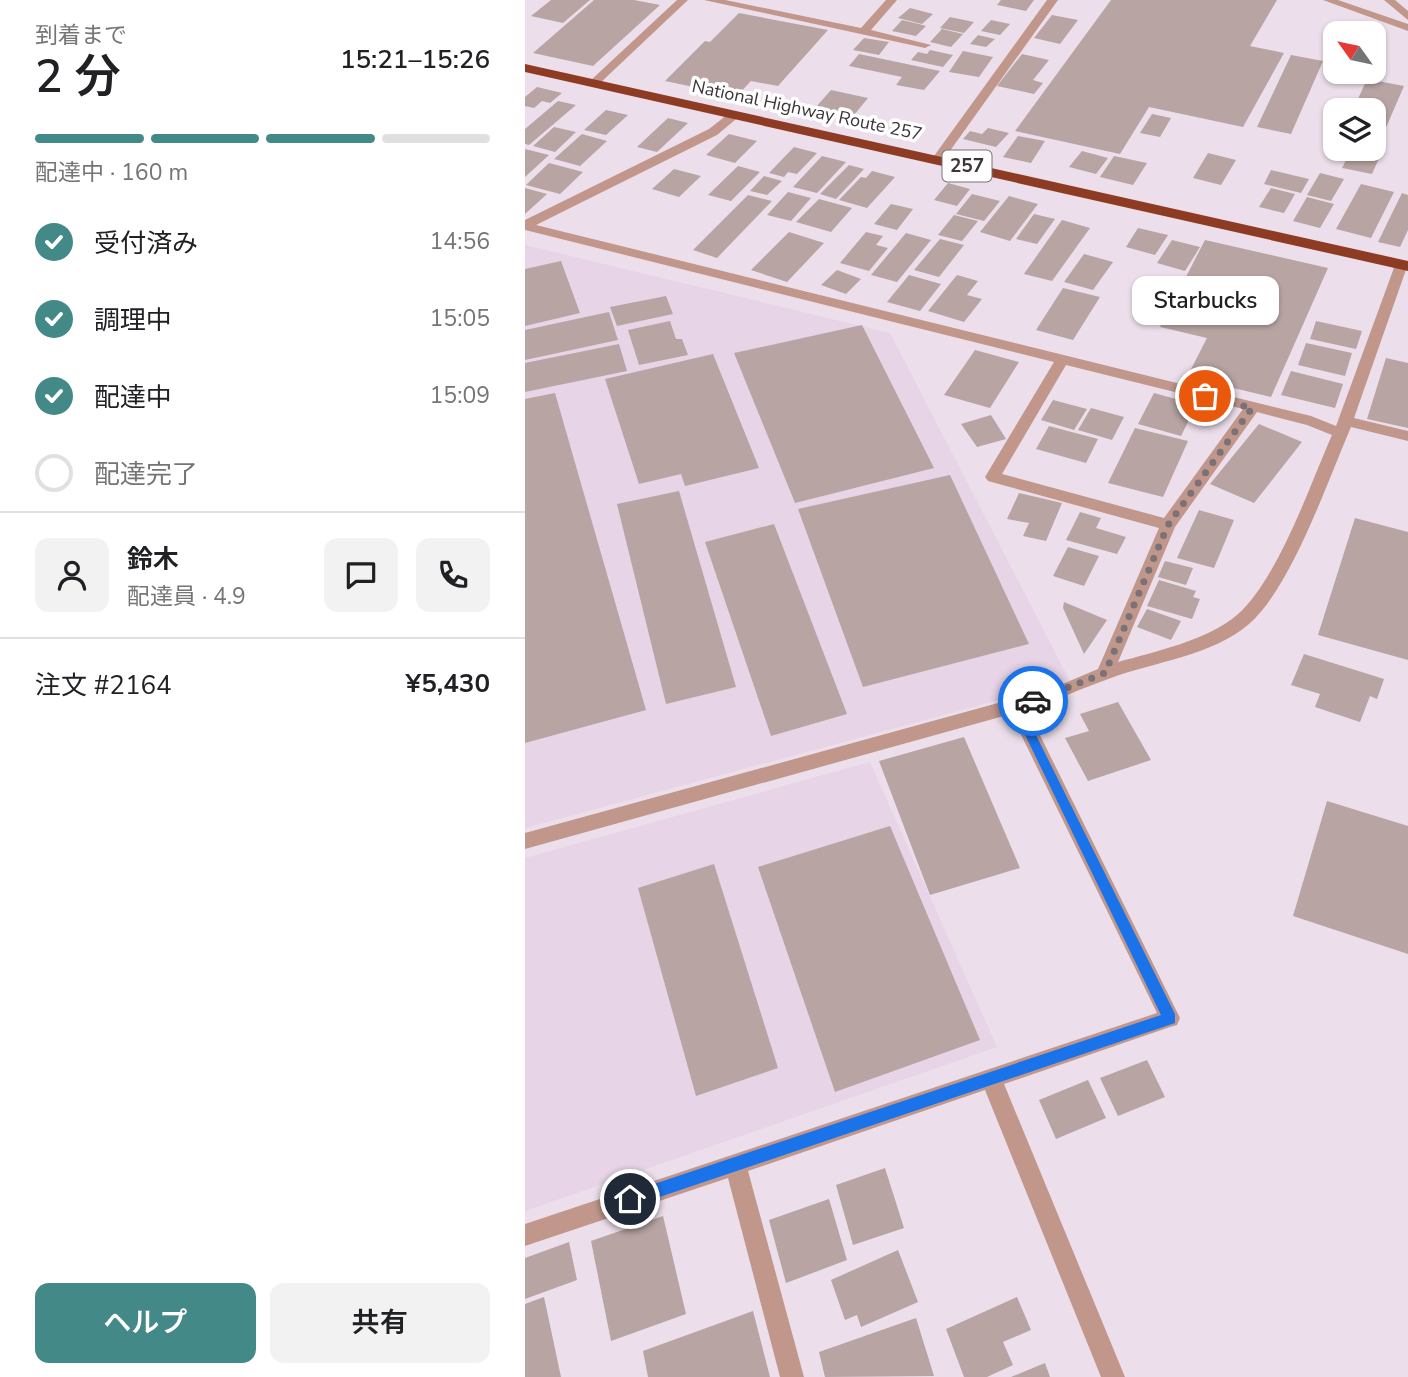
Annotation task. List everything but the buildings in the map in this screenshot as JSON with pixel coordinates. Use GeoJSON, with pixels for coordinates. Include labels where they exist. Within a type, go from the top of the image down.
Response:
{"type":"FeatureCollection","features":[{"type":"Feature","properties":{"kind":"highway","name":"National Highway Route 257"},"geometry":{"type":"LineString","coordinates":[[525,68],[1405,266]]}},
{"type":"Feature","properties":{"kind":"street"},"geometry":{"type":"LineString","coordinates":[[594,83],[683,0]]}},
{"type":"Feature","properties":{"kind":"street"},"geometry":{"type":"LineString","coordinates":[[709,0],[925,45]]}},
{"type":"Feature","properties":{"kind":"street"},"geometry":{"type":"LineString","coordinates":[[864,32],[892,0]]}},
{"type":"Feature","properties":{"kind":"street"},"geometry":{"type":"LineString","coordinates":[[938,159],[1053,0]]}},
{"type":"Feature","properties":{"kind":"street"},"geometry":{"type":"LineString","coordinates":[[1328,0],[1408,28]]}},
{"type":"Feature","properties":{"kind":"street"},"geometry":{"type":"LineString","coordinates":[[1389,0],[1408,17]]}},
{"type":"Feature","properties":{"kind":"street"},"geometry":{"type":"LineString","coordinates":[[525,225],[701,138],[736,114]]}},
{"type":"Feature","properties":{"kind":"street"},"geometry":{"type":"LineString","coordinates":[[525,225],[1252,408],[1343,427],[1408,436]]}},
{"type":"Feature","properties":{"kind":"street"},"geometry":{"type":"LineString","coordinates":[[525,841],[1057,694],[1105,673],[1196,646],[1243,620],[1276,579],[1343,427],[1405,266]]}},
{"type":"Feature","properties":{"kind":"street"},"geometry":{"type":"LineString","coordinates":[[1062,360],[993,477],[1168,525]]}},
{"type":"Feature","properties":{"kind":"street"},"geometry":{"type":"LineString","coordinates":[[1105,673],[1168,525],[1252,408]]}},
{"type":"Feature","properties":{"kind":"street"},"geometry":{"type":"LineString","coordinates":[[525,1235],[1170,1018],[1016,706]]}},
{"type":"Feature","properties":{"kind":"street"},"geometry":{"type":"LineString","coordinates":[[992,1080],[1113,1377]]}},
{"type":"Feature","properties":{"kind":"street"},"geometry":{"type":"LineString","coordinates":[[735,1164],[792,1377]]}},
{"type":"Feature","properties":{"kind":"shaded area"},"geometry":{"type":"Polygon","coordinates":[[[525,245],[890,333],[1070,681],[525,828],[525,245]]]}},
{"type":"Feature","properties":{"kind":"shaded area"},"geometry":{"type":"Polygon","coordinates":[[[870,762],[997,1047],[525,1211],[525,858],[870,762]]]}},
{"type":"Feature","properties":{"kind":"way so far"},"geometry":{"type":"LineString","coordinates":[[1033,701],[1057,694],[1105,673],[1168,525],[1252,408],[1205,396]]}},
{"type":"Feature","properties":{"kind":"place","name":"Starbucks"},"geometry":{"type":"Point","coordinates":[1205,396]}},
{"type":"Feature","properties":{"kind":"route"},"geometry":{"type":"LineString","coordinates":[[630,1199],[992,1080],[1170,1018],[1016,706],[1033,701]]}}]}
